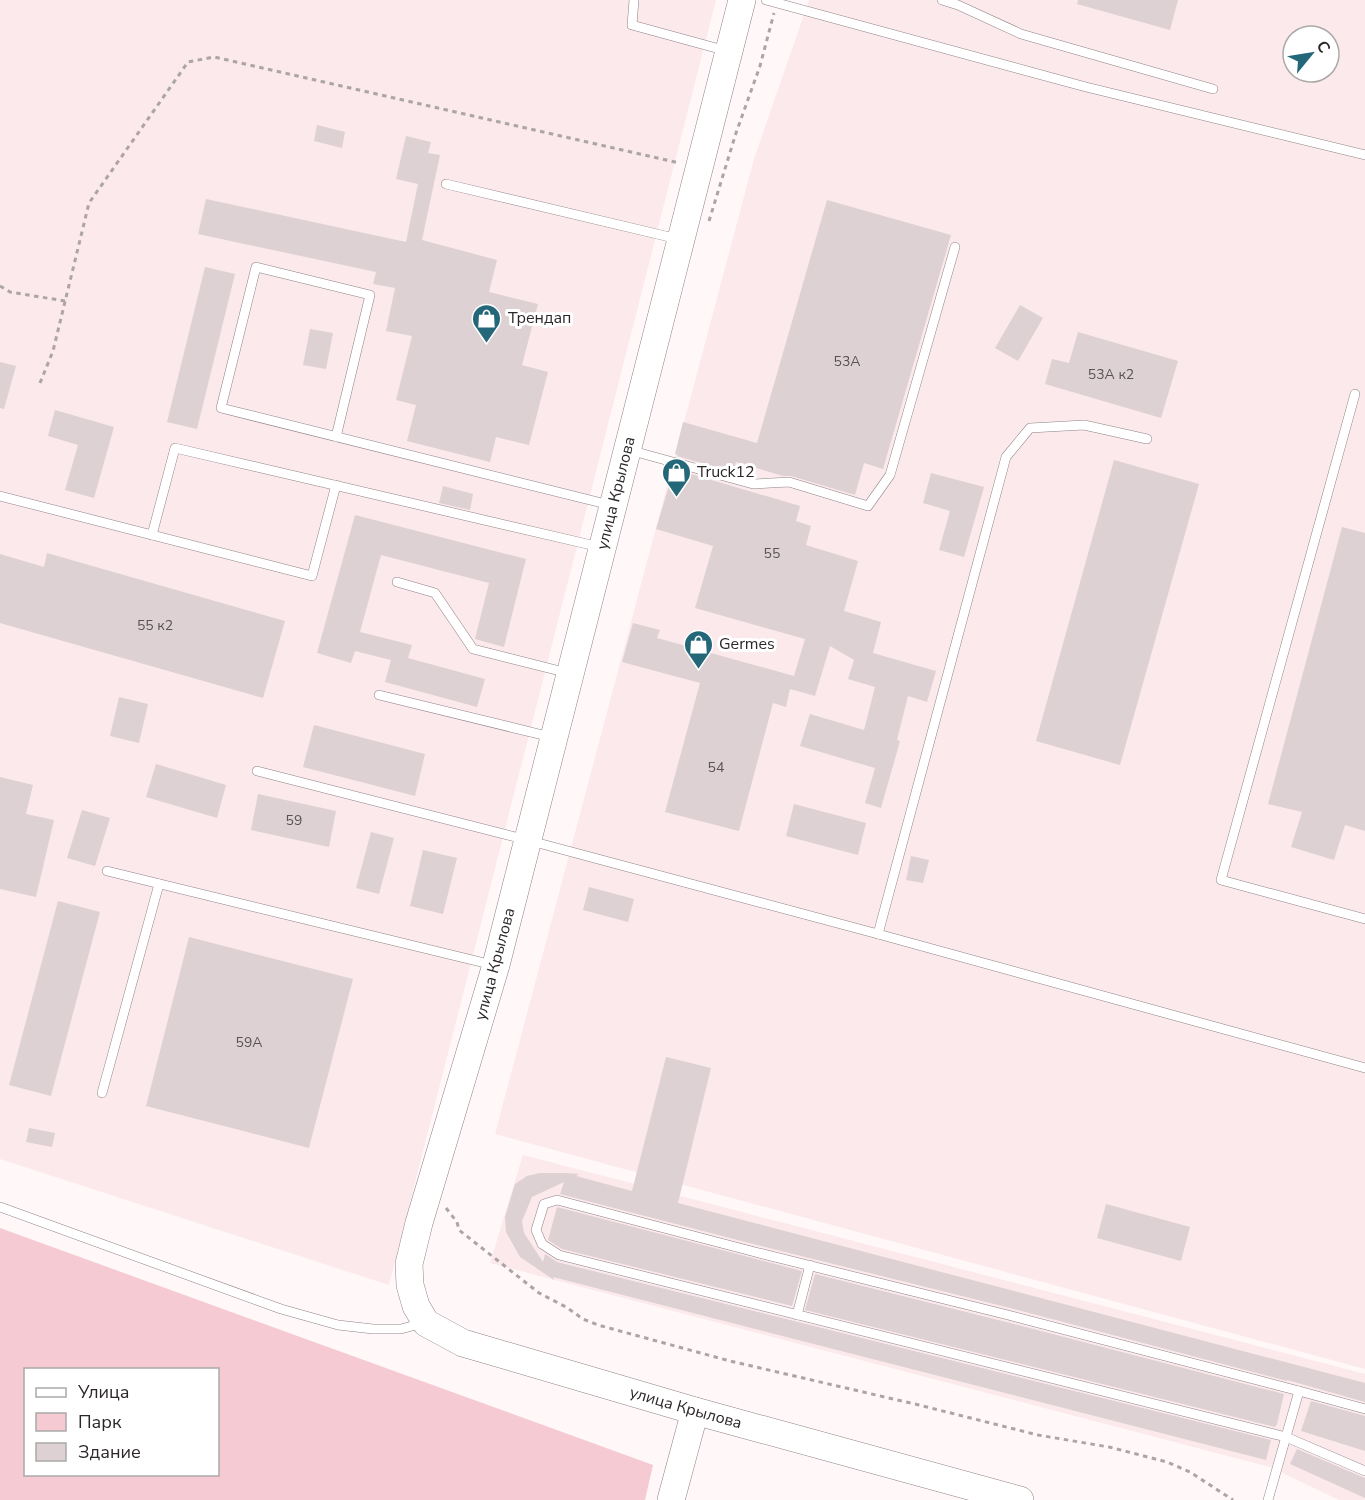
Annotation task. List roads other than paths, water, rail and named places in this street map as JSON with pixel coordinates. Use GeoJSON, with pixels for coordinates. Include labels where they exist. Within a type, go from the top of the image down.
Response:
{"type":"FeatureCollection","features":[{"type":"Feature","properties":{"kind":"street","name":"улица Крылова"},"geometry":{"type":"LineString","coordinates":[[742,0],[496,965],[419,1222],[410,1264],[410,1285],[416,1306],[426,1323],[463,1343],[1020,1500]]}},
{"type":"Feature","properties":{"kind":"street"},"geometry":{"type":"LineString","coordinates":[[671,1500],[695,1410]]}},
{"type":"Feature","properties":{"kind":"lane"},"geometry":{"type":"LineString","coordinates":[[634,0],[632,25],[729,52]]}},
{"type":"Feature","properties":{"kind":"lane"},"geometry":{"type":"LineString","coordinates":[[766,0],[1086,87],[1365,155]]}},
{"type":"Feature","properties":{"kind":"lane"},"geometry":{"type":"LineString","coordinates":[[942,0],[1021,34],[1213,89]]}},
{"type":"Feature","properties":{"kind":"lane"},"geometry":{"type":"LineString","coordinates":[[446,184],[681,239]]}},
{"type":"Feature","properties":{"kind":"lane"},"geometry":{"type":"LineString","coordinates":[[627,450],[753,484],[789,482],[868,506],[890,475],[956,247]]}},
{"type":"Feature","properties":{"kind":"lane"},"geometry":{"type":"LineString","coordinates":[[336,437],[370,294],[256,267],[221,408],[336,437],[613,506]]}},
{"type":"Feature","properties":{"kind":"lane"},"geometry":{"type":"LineString","coordinates":[[1355,394],[1221,880],[1365,919]]}},
{"type":"Feature","properties":{"kind":"lane"},"geometry":{"type":"LineString","coordinates":[[878,934],[1006,457],[1030,428],[1084,425],[1147,439]]}},
{"type":"Feature","properties":{"kind":"lane"},"geometry":{"type":"LineString","coordinates":[[152,535],[175,448],[602,547]]}},
{"type":"Feature","properties":{"kind":"lane"},"geometry":{"type":"LineString","coordinates":[[0,496],[312,576],[336,485]]}},
{"type":"Feature","properties":{"kind":"lane"},"geometry":{"type":"LineString","coordinates":[[397,582],[435,592],[473,649],[570,673]]}},
{"type":"Feature","properties":{"kind":"lane"},"geometry":{"type":"LineString","coordinates":[[379,695],[553,738]]}},
{"type":"Feature","properties":{"kind":"lane"},"geometry":{"type":"LineString","coordinates":[[257,771],[527,840],[878,934],[1365,1068]]}},
{"type":"Feature","properties":{"kind":"lane"},"geometry":{"type":"LineString","coordinates":[[107,871],[496,965]]}},
{"type":"Feature","properties":{"kind":"lane"},"geometry":{"type":"LineString","coordinates":[[102,1093],[159,884]]}},
{"type":"Feature","properties":{"kind":"lane"},"geometry":{"type":"LineString","coordinates":[[1365,1409],[557,1200],[544,1204],[536,1230],[542,1244],[559,1255],[1286,1437],[1365,1471]]}},
{"type":"Feature","properties":{"kind":"lane"},"geometry":{"type":"LineString","coordinates":[[0,1207],[281,1309],[338,1325],[401,1329],[426,1323]]}},
{"type":"Feature","properties":{"kind":"lane"},"geometry":{"type":"LineString","coordinates":[[797,1315],[810,1266]]}},
{"type":"Feature","properties":{"kind":"lane"},"geometry":{"type":"LineString","coordinates":[[1268,1500],[1299,1391]]}},
{"type":"Feature","properties":{"kind":"place","name":"Трендап"},"geometry":{"type":"Point","coordinates":[487,344]}},
{"type":"Feature","properties":{"kind":"place","name":"Truck12"},"geometry":{"type":"Point","coordinates":[676,498]}},
{"type":"Feature","properties":{"kind":"place","name":"Germes"},"geometry":{"type":"Point","coordinates":[698,670]}}]}
